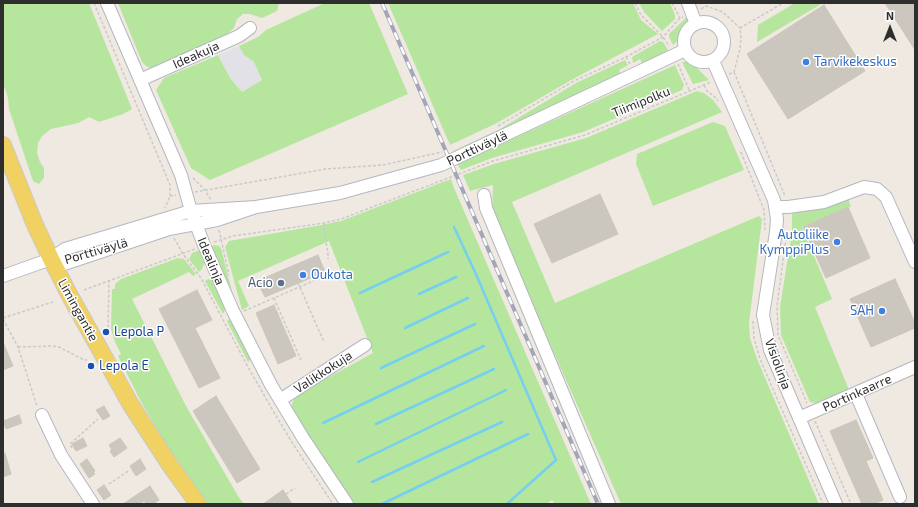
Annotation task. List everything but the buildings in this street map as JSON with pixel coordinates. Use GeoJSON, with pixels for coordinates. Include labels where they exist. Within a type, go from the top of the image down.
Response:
{"type":"FeatureCollection","features":[{"type":"Feature","properties":{"kind":"main road","name":"Limingantie"},"geometry":{"type":"LineString","coordinates":[[3,146],[51,259],[131,405],[170,465],[198,504]]}},
{"type":"Feature","properties":{"kind":"street","name":"Idealinja"},"geometry":{"type":"LineString","coordinates":[[107,3],[181,175],[191,211],[233,312],[280,400],[303,438],[348,504]]}},
{"type":"Feature","properties":{"kind":"street"},"geometry":{"type":"LineString","coordinates":[[692,13],[701,22],[712,23],[720,29],[723,34],[723,50],[721,54],[713,61],[702,63],[692,59],[685,50],[684,40],[692,13]]}},
{"type":"Feature","properties":{"kind":"street","name":"Ideakuja"},"geometry":{"type":"LineString","coordinates":[[140,80],[239,36],[250,28]]}},
{"type":"Feature","properties":{"kind":"street","name":"Porttiväylä"},"geometry":{"type":"LineString","coordinates":[[168,223],[196,224],[216,215],[340,193],[440,166],[685,50]]}},
{"type":"Feature","properties":{"kind":"street","name":"Visiolinja"},"geometry":{"type":"LineString","coordinates":[[713,61],[719,79],[756,160],[782,207],[776,232],[763,315],[770,350],[836,504]]}},
{"type":"Feature","properties":{"kind":"street"},"geometry":{"type":"LineString","coordinates":[[782,207],[824,202],[864,187],[877,189],[886,197],[915,262]]}},
{"type":"Feature","properties":{"kind":"street"},"geometry":{"type":"LineString","coordinates":[[484,195],[486,208],[609,504]]}},
{"type":"Feature","properties":{"kind":"street","name":"Porttiväylä"},"geometry":{"type":"LineString","coordinates":[[51,259],[64,264],[168,223],[191,211],[216,215]]}},
{"type":"Feature","properties":{"kind":"street"},"geometry":{"type":"LineString","coordinates":[[3,276],[51,259]]}},
{"type":"Feature","properties":{"kind":"street","name":"Valikkokuja"},"geometry":{"type":"LineString","coordinates":[[280,400],[365,345]]}},
{"type":"Feature","properties":{"kind":"street","name":"Portinkaarre"},"geometry":{"type":"LineString","coordinates":[[799,418],[915,367]]}},
{"type":"Feature","properties":{"kind":"street"},"geometry":{"type":"LineString","coordinates":[[856,394],[900,497]]}},
{"type":"Feature","properties":{"kind":"street"},"geometry":{"type":"LineString","coordinates":[[42,414],[61,455],[92,504]]}},
{"type":"Feature","properties":{"kind":"path"},"geometry":{"type":"LineString","coordinates":[[94,3],[170,185],[170,196],[164,210],[168,223],[183,254]]}},
{"type":"Feature","properties":{"kind":"path"},"geometry":{"type":"LineString","coordinates":[[635,3],[641,15],[663,37]]}},
{"type":"Feature","properties":{"kind":"path"},"geometry":{"type":"LineString","coordinates":[[672,3],[680,18]]}},
{"type":"Feature","properties":{"kind":"path"},"geometry":{"type":"LineString","coordinates":[[704,3],[706,6],[723,12],[740,28],[740,49],[734,72],[779,180],[782,207]]}},
{"type":"Feature","properties":{"kind":"path"},"geometry":{"type":"LineString","coordinates":[[740,28],[783,3]]}},
{"type":"Feature","properties":{"kind":"path"},"geometry":{"type":"LineString","coordinates":[[498,126],[574,81],[626,57],[663,37],[680,18],[706,6]]}},
{"type":"Feature","properties":{"kind":"path"},"geometry":{"type":"LineString","coordinates":[[626,57],[631,66]]}},
{"type":"Feature","properties":{"kind":"path","name":"Tiimipolku"},"geometry":{"type":"LineString","coordinates":[[84,290],[204,245],[233,236],[324,223],[341,219],[493,161],[585,135],[734,72]]}},
{"type":"Feature","properties":{"kind":"path"},"geometry":{"type":"LineString","coordinates":[[170,196],[326,169],[383,165],[446,151]]}},
{"type":"Feature","properties":{"kind":"path"},"geometry":{"type":"LineString","coordinates":[[181,175],[188,173],[205,190],[212,203],[216,215],[225,262],[231,281]]}},
{"type":"Feature","properties":{"kind":"path"},"geometry":{"type":"LineString","coordinates":[[324,223],[328,259]]}},
{"type":"Feature","properties":{"kind":"path"},"geometry":{"type":"LineString","coordinates":[[787,232],[777,306],[778,335],[851,504]]}},
{"type":"Feature","properties":{"kind":"path"},"geometry":{"type":"LineString","coordinates":[[242,312],[334,272]]}},
{"type":"Feature","properties":{"kind":"path"},"geometry":{"type":"LineString","coordinates":[[106,332],[108,329],[109,280]]}},
{"type":"Feature","properties":{"kind":"path"},"geometry":{"type":"LineString","coordinates":[[298,283],[324,342]]}},
{"type":"Feature","properties":{"kind":"path"},"geometry":{"type":"LineString","coordinates":[[274,298],[301,360]]}},
{"type":"Feature","properties":{"kind":"path"},"geometry":{"type":"LineString","coordinates":[[42,414],[37,406],[18,347],[3,318],[53,302]]}},
{"type":"Feature","properties":{"kind":"path"},"geometry":{"type":"LineString","coordinates":[[18,347],[59,347],[84,360],[87,360]]}},
{"type":"Feature","properties":{"kind":"path"},"geometry":{"type":"LineString","coordinates":[[72,448],[70,444],[98,419]]}},
{"type":"Feature","properties":{"kind":"path"},"geometry":{"type":"LineString","coordinates":[[109,484],[130,470]]}},
{"type":"Feature","properties":{"kind":"path"},"geometry":{"type":"LineString","coordinates":[[286,494],[295,488]]}},
{"type":"Feature","properties":{"kind":"shaded area"},"geometry":{"type":"Polygon","coordinates":[[[239,46],[244,55],[254,62],[262,80],[242,92],[230,78],[218,55],[239,46]]]}},
{"type":"Feature","properties":{"kind":"green space"},"geometry":{"type":"Polygon","coordinates":[[[3,3],[89,3],[132,109],[123,114],[99,122],[89,117],[78,123],[51,129],[42,136],[38,143],[37,153],[44,168],[44,178],[39,184],[33,181],[9,109],[8,98],[3,83],[3,3]]]}},
{"type":"Feature","properties":{"kind":"green space"},"geometry":{"type":"Polygon","coordinates":[[[118,3],[279,3],[277,11],[262,18],[250,14],[243,14],[237,19],[234,28],[227,34],[150,68],[142,62],[118,3]]]}},
{"type":"Feature","properties":{"kind":"green space"},"geometry":{"type":"Polygon","coordinates":[[[325,3],[369,3],[408,94],[210,180],[191,168],[156,90],[164,78],[218,55],[230,78],[242,92],[262,80],[254,62],[244,55],[239,46],[258,37],[266,30],[325,3]]]}},
{"type":"Feature","properties":{"kind":"green space"},"geometry":{"type":"Polygon","coordinates":[[[388,3],[633,3],[641,20],[658,34],[573,79],[497,123],[450,145],[388,3]]]}},
{"type":"Feature","properties":{"kind":"green space"},"geometry":{"type":"Polygon","coordinates":[[[639,3],[670,3],[675,19],[662,31],[644,12],[639,3]]]}},
{"type":"Feature","properties":{"kind":"green space"},"geometry":{"type":"Polygon","coordinates":[[[795,3],[823,3],[757,42],[758,25],[795,3]]]}},
{"type":"Feature","properties":{"kind":"green space"},"geometry":{"type":"Polygon","coordinates":[[[687,17],[688,24],[683,36],[673,45],[669,34],[687,17]]]}},
{"type":"Feature","properties":{"kind":"green space"},"geometry":{"type":"Polygon","coordinates":[[[660,41],[663,42],[668,50],[661,55],[642,63],[640,59],[633,63],[632,57],[660,41]]]}},
{"type":"Feature","properties":{"kind":"green space"},"geometry":{"type":"Polygon","coordinates":[[[625,60],[628,65],[619,70],[621,74],[454,155],[453,151],[500,129],[576,83],[625,60]]]}},
{"type":"Feature","properties":{"kind":"green space"},"geometry":{"type":"Polygon","coordinates":[[[682,62],[688,62],[695,66],[709,80],[693,84],[682,62]]]}},
{"type":"Feature","properties":{"kind":"green space"},"geometry":{"type":"Polygon","coordinates":[[[675,65],[684,85],[682,90],[583,132],[492,158],[461,170],[457,164],[675,65]]]}},
{"type":"Feature","properties":{"kind":"green space"},"geometry":{"type":"Polygon","coordinates":[[[697,91],[704,93],[713,100],[722,112],[512,202],[555,303],[759,216],[762,219],[749,323],[750,338],[757,359],[819,504],[621,504],[492,213],[493,185],[470,191],[463,175],[494,164],[586,138],[697,91]]]}},
{"type":"Feature","properties":{"kind":"green space"},"geometry":{"type":"Polygon","coordinates":[[[713,122],[725,126],[744,170],[653,206],[636,164],[637,154],[713,122]]]}},
{"type":"Feature","properties":{"kind":"green space"},"geometry":{"type":"Polygon","coordinates":[[[451,179],[591,504],[555,504],[552,500],[547,504],[355,504],[292,412],[291,408],[293,401],[298,394],[373,353],[329,241],[238,281],[249,306],[242,310],[225,247],[229,241],[341,221],[451,179]]]}},
{"type":"Feature","properties":{"kind":"green space"},"geometry":{"type":"Polygon","coordinates":[[[848,198],[851,207],[802,227],[832,299],[815,307],[849,390],[816,403],[810,402],[781,335],[780,307],[792,232],[792,214],[848,198]]]}},
{"type":"Feature","properties":{"kind":"green space"},"geometry":{"type":"Polygon","coordinates":[[[215,245],[221,248],[235,303],[209,247],[215,245]]]}},
{"type":"Feature","properties":{"kind":"green space"},"geometry":{"type":"Polygon","coordinates":[[[200,250],[205,262],[199,272],[189,259],[192,253],[200,250]]]}},
{"type":"Feature","properties":{"kind":"green space"},"geometry":{"type":"Polygon","coordinates":[[[178,258],[184,259],[196,274],[193,276],[189,272],[132,299],[186,406],[244,504],[207,504],[176,461],[140,400],[118,356],[121,354],[111,329],[112,289],[115,289],[115,284],[121,279],[178,258]]]}},
{"type":"Feature","properties":{"kind":"green space"},"geometry":{"type":"Polygon","coordinates":[[[212,278],[226,308],[223,314],[205,281],[212,278]]]}},
{"type":"Feature","properties":{"kind":"green space"},"geometry":{"type":"Polygon","coordinates":[[[231,318],[251,359],[248,362],[227,321],[231,318]]]}},
{"type":"Feature","properties":{"kind":"waterway"},"geometry":{"type":"LineString","coordinates":[[454,227],[556,460],[507,504]]}},
{"type":"Feature","properties":{"kind":"waterway"},"geometry":{"type":"LineString","coordinates":[[360,293],[448,252]]}},
{"type":"Feature","properties":{"kind":"waterway"},"geometry":{"type":"LineString","coordinates":[[419,294],[456,277]]}},
{"type":"Feature","properties":{"kind":"waterway"},"geometry":{"type":"LineString","coordinates":[[405,328],[468,298]]}},
{"type":"Feature","properties":{"kind":"waterway"},"geometry":{"type":"LineString","coordinates":[[381,368],[475,324]]}},
{"type":"Feature","properties":{"kind":"waterway"},"geometry":{"type":"LineString","coordinates":[[323,423],[484,346]]}},
{"type":"Feature","properties":{"kind":"waterway"},"geometry":{"type":"LineString","coordinates":[[376,424],[494,369]]}},
{"type":"Feature","properties":{"kind":"waterway"},"geometry":{"type":"LineString","coordinates":[[358,462],[506,390]]}},
{"type":"Feature","properties":{"kind":"waterway"},"geometry":{"type":"LineString","coordinates":[[372,482],[502,422]]}},
{"type":"Feature","properties":{"kind":"waterway"},"geometry":{"type":"LineString","coordinates":[[382,504],[528,434]]}},
{"type":"Feature","properties":{"kind":"railway"},"geometry":{"type":"LineString","coordinates":[[382,3],[598,504]]}},
{"type":"Feature","properties":{"kind":"place","name":"Tarvikekeskus"},"geometry":{"type":"Point","coordinates":[806,62]}},
{"type":"Feature","properties":{"kind":"place","name":"Autoliike KymppiPlus"},"geometry":{"type":"Point","coordinates":[837,242]}},
{"type":"Feature","properties":{"kind":"place","name":"Oukota"},"geometry":{"type":"Point","coordinates":[303,275]}},
{"type":"Feature","properties":{"kind":"place","name":"Acio"},"geometry":{"type":"Point","coordinates":[281,283]}},
{"type":"Feature","properties":{"kind":"place","name":"SAH"},"geometry":{"type":"Point","coordinates":[882,311]}},
{"type":"Feature","properties":{"kind":"place","name":"Lepola P"},"geometry":{"type":"Point","coordinates":[106,332]}},
{"type":"Feature","properties":{"kind":"place","name":"Lepola E"},"geometry":{"type":"Point","coordinates":[91,366]}}]}
